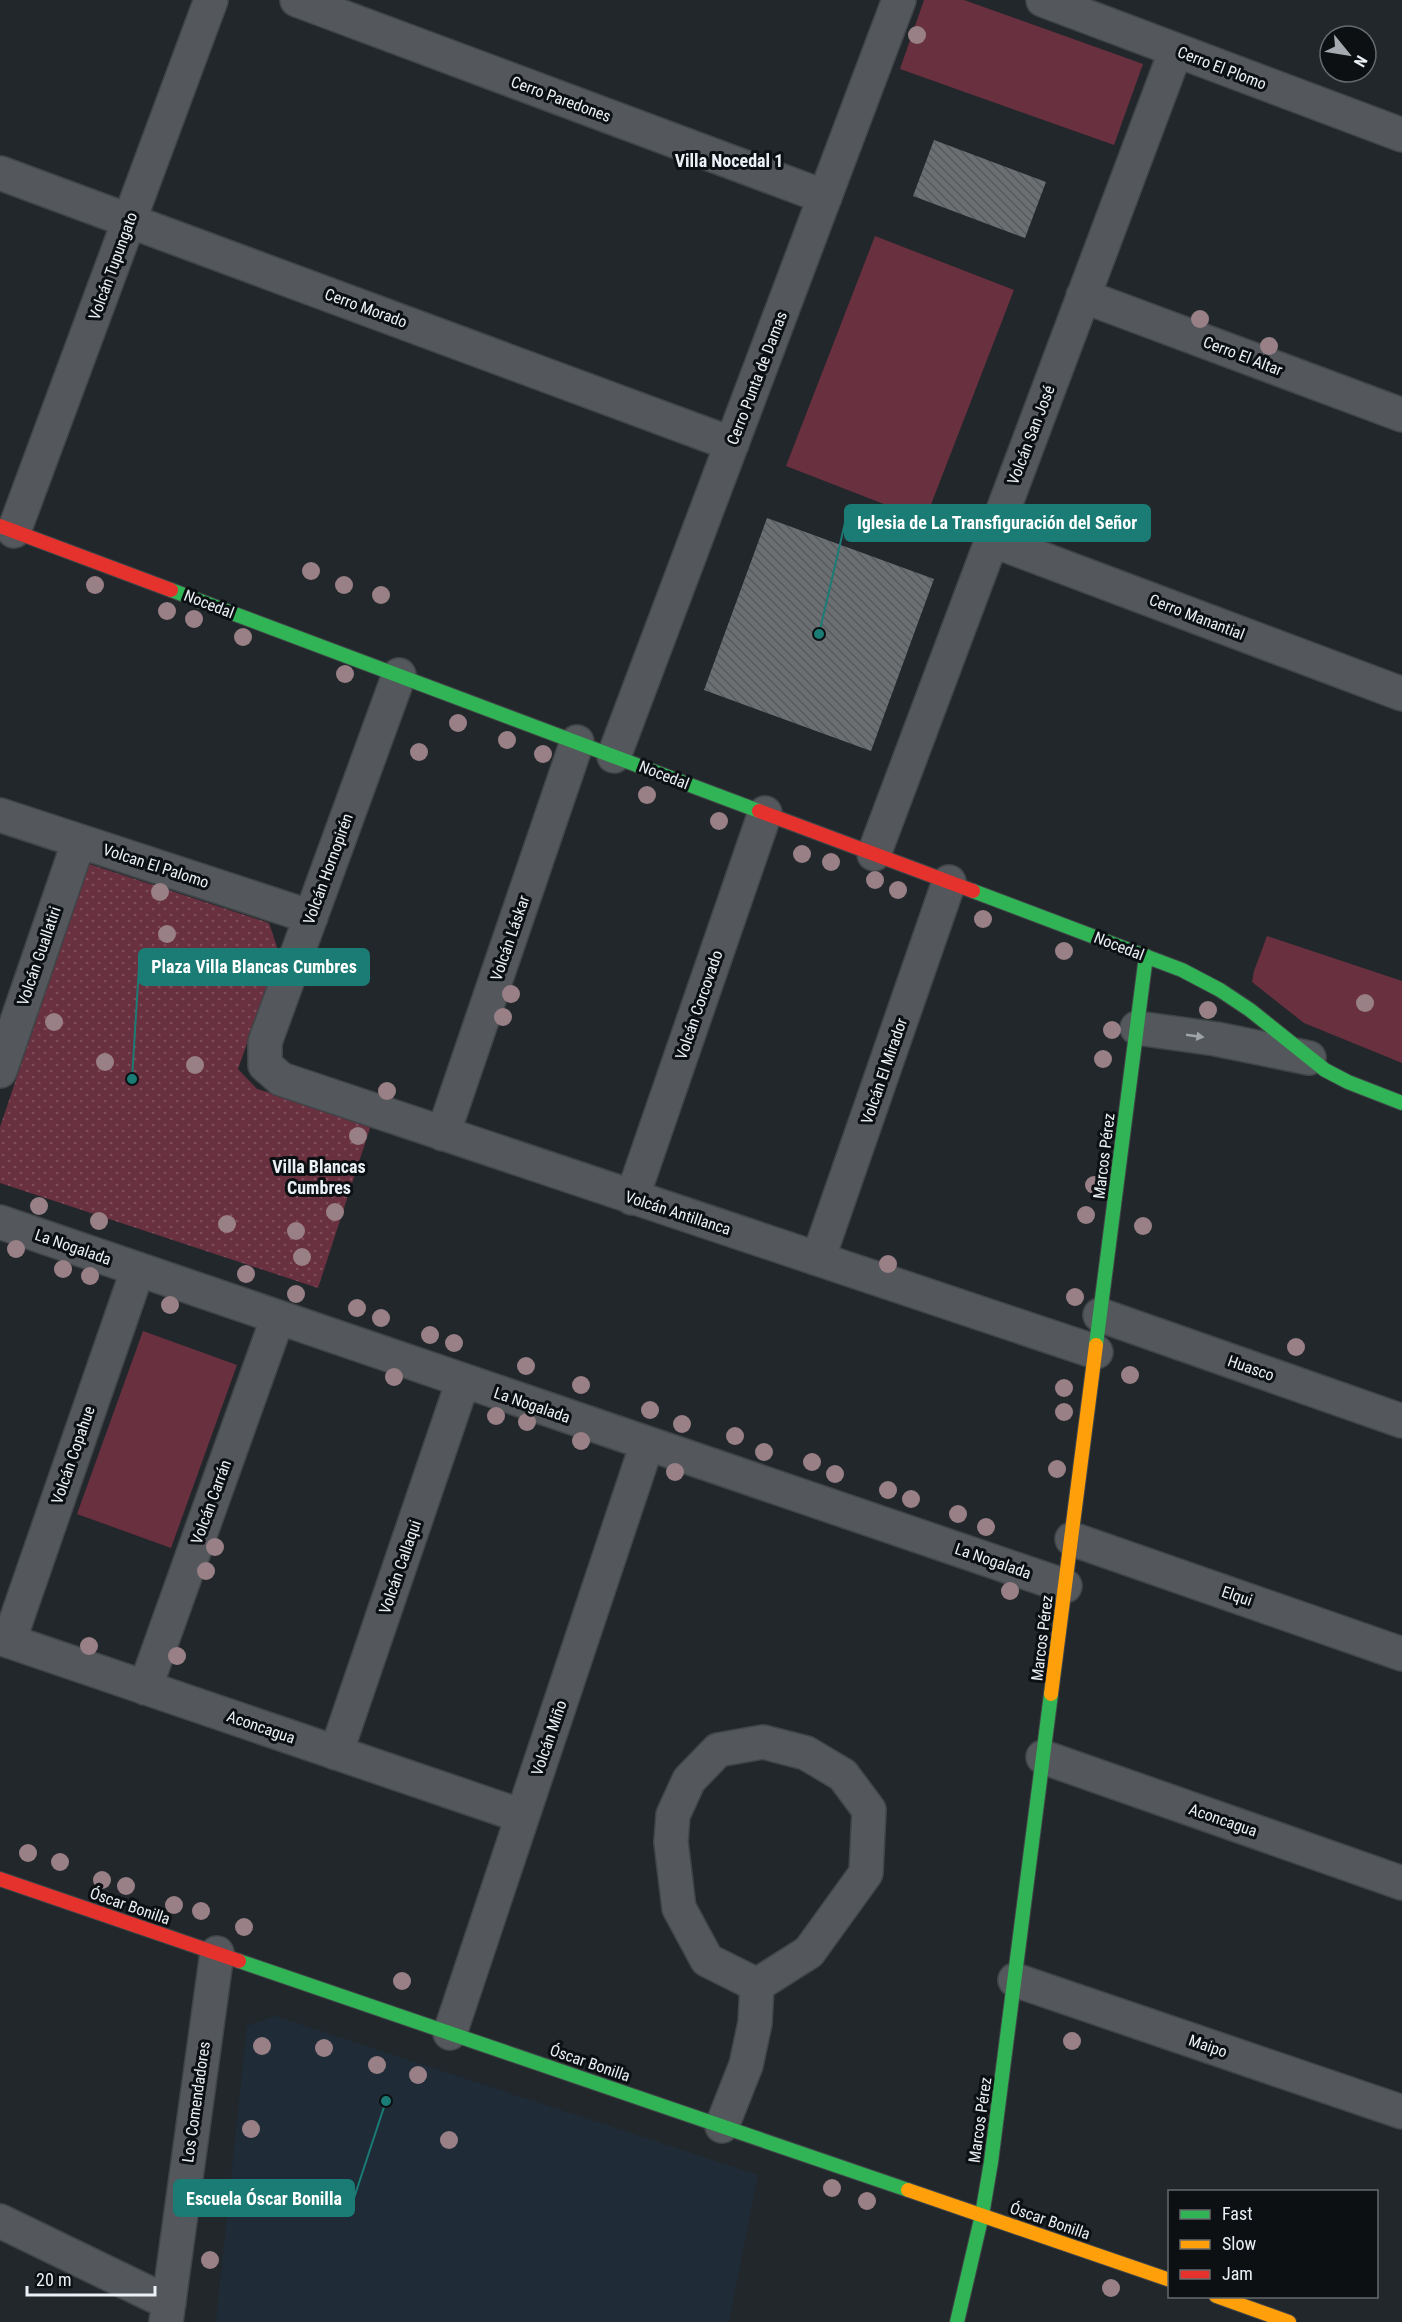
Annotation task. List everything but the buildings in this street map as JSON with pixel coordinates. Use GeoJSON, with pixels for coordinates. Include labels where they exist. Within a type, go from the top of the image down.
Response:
{"type":"FeatureCollection","features":[{"type":"Feature","properties":{"kind":"street","name":"Volcán Tupungato"},"geometry":{"type":"LineString","coordinates":[[7,528],[130,220],[212,0]]}},
{"type":"Feature","properties":{"kind":"street","name":"Cerro Paredones"},"geometry":{"type":"LineString","coordinates":[[297,0],[825,197]]}},
{"type":"Feature","properties":{"kind":"street","name":"Cerro Punta de Damas"},"geometry":{"type":"LineString","coordinates":[[614,756],[899,0]]}},
{"type":"Feature","properties":{"kind":"street","name":"Cerro El Plomo"},"geometry":{"type":"LineString","coordinates":[[1043,0],[1402,135]]}},
{"type":"Feature","properties":{"kind":"street","name":"Volcán San José"},"geometry":{"type":"LineString","coordinates":[[874,854],[1176,50]]}},
{"type":"Feature","properties":{"kind":"street","name":"Cerro Morado"},"geometry":{"type":"LineString","coordinates":[[0,172],[732,444]]}},
{"type":"Feature","properties":{"kind":"street","name":"Cerro El Altar"},"geometry":{"type":"LineString","coordinates":[[1083,296],[1402,415]]}},
{"type":"Feature","properties":{"kind":"street","name":"Nocedal"},"geometry":{"type":"LineString","coordinates":[[7,528],[1182,970],[1220,990],[1250,1010],[1310,1058],[1348,1082],[1402,1103]]}},
{"type":"Feature","properties":{"kind":"street","name":"Cerro Manantial"},"geometry":{"type":"LineString","coordinates":[[992,540],[1402,694]]}},
{"type":"Feature","properties":{"kind":"street","name":"Volcán Hornopirén"},"geometry":{"type":"LineString","coordinates":[[265,1065],[266,1042],[399,675]]}},
{"type":"Feature","properties":{"kind":"street","name":"Volcán Láskar"},"geometry":{"type":"LineString","coordinates":[[443,1134],[577,742]]}},
{"type":"Feature","properties":{"kind":"street","name":"Volcán Corcovado"},"geometry":{"type":"LineString","coordinates":[[632,1198],[765,813]]}},
{"type":"Feature","properties":{"kind":"street","name":"Volcan El Palomo"},"geometry":{"type":"LineString","coordinates":[[0,815],[311,917]]}},
{"type":"Feature","properties":{"kind":"street","name":"Volcán Guallatiri"},"geometry":{"type":"LineString","coordinates":[[0,1071],[79,840]]}},
{"type":"Feature","properties":{"kind":"street","name":"Volcán El Mirador"},"geometry":{"type":"LineString","coordinates":[[818,1259],[949,882]]}},
{"type":"Feature","properties":{"kind":"street","name":"Marcos Pérez"},"geometry":{"type":"LineString","coordinates":[[957,2322],[982,2215],[991,2162],[1146,956]]}},
{"type":"Feature","properties":{"kind":"street","name":"Nocedal"},"geometry":{"type":"LineString","coordinates":[[1137,1028],[1216,1039],[1310,1058]]}},
{"type":"Feature","properties":{"kind":"street","name":"Volcán Antillanca"},"geometry":{"type":"LineString","coordinates":[[265,1065],[280,1079],[1096,1352]]}},
{"type":"Feature","properties":{"kind":"street","name":"La Nogalada"},"geometry":{"type":"LineString","coordinates":[[0,1222],[1065,1586]]}},
{"type":"Feature","properties":{"kind":"street","name":"Volcán Copahue"},"geometry":{"type":"LineString","coordinates":[[4,1640],[138,1269]]}},
{"type":"Feature","properties":{"kind":"street","name":"Huasco"},"geometry":{"type":"LineString","coordinates":[[1100,1315],[1402,1421]]}},
{"type":"Feature","properties":{"kind":"street","name":"Volcán Carrán"},"geometry":{"type":"LineString","coordinates":[[145,1688],[278,1317]]}},
{"type":"Feature","properties":{"kind":"street","name":"Volcán Callaqui"},"geometry":{"type":"LineString","coordinates":[[336,1753],[463,1381]]}},
{"type":"Feature","properties":{"kind":"street","name":"Volcán Miño"},"geometry":{"type":"LineString","coordinates":[[450,2033],[647,1444]]}},
{"type":"Feature","properties":{"kind":"street","name":"Elqui"},"geometry":{"type":"LineString","coordinates":[[1072,1539],[1402,1654]]}},
{"type":"Feature","properties":{"kind":"street","name":"Aconcagua"},"geometry":{"type":"LineString","coordinates":[[4,1640],[522,1816]]}},
{"type":"Feature","properties":{"kind":"street"},"geometry":{"type":"LineString","coordinates":[[763,1742],[806,1753],[843,1776],[870,1810],[866,1873],[809,1952],[757,1984],[707,1960],[679,1908],[672,1842],[673,1815],[689,1780],[718,1750],[763,1742]]}},
{"type":"Feature","properties":{"kind":"street","name":"Aconcagua"},"geometry":{"type":"LineString","coordinates":[[1043,1757],[1402,1883]]}},
{"type":"Feature","properties":{"kind":"street","name":"Óscar Bonilla"},"geometry":{"type":"LineString","coordinates":[[0,1879],[1168,2279]]}},
{"type":"Feature","properties":{"kind":"street","name":"Los Comendadores"},"geometry":{"type":"LineString","coordinates":[[168,2313],[217,1953]]}},
{"type":"Feature","properties":{"kind":"street","name":"Maipo"},"geometry":{"type":"LineString","coordinates":[[1015,1980],[1402,2112]]}},
{"type":"Feature","properties":{"kind":"street"},"geometry":{"type":"LineString","coordinates":[[722,2126],[746,2065],[755,2023],[757,1984]]}},
{"type":"Feature","properties":{"kind":"street"},"geometry":{"type":"LineString","coordinates":[[0,2221],[168,2313]]}},
{"type":"Feature","properties":{"kind":"street"},"geometry":{"type":"LineString","coordinates":[[1222,2298],[1289,2322]]}},
{"type":"Feature","properties":{"kind":"shaded area"},"geometry":{"type":"Polygon","coordinates":[[[924,0],[964,0],[1143,64],[1114,145],[900,69],[924,0]]]}},
{"type":"Feature","properties":{"kind":"shaded area"},"geometry":{"type":"Polygon","coordinates":[[[875,236],[1014,290],[925,520],[786,466],[875,236]]]}},
{"type":"Feature","properties":{"kind":"shaded area"},"geometry":{"type":"Polygon","coordinates":[[[89,864],[269,923],[279,953],[238,1069],[257,1089],[372,1122],[318,1288],[0,1183],[0,1127],[89,864]]]}},
{"type":"Feature","properties":{"kind":"shaded area"},"geometry":{"type":"Polygon","coordinates":[[[1267,936],[1402,981],[1402,1063],[1304,1023],[1252,982],[1267,936]]]}},
{"type":"Feature","properties":{"kind":"shaded area"},"geometry":{"type":"Polygon","coordinates":[[[143,1331],[237,1365],[171,1548],[77,1514],[143,1331]]]}},
{"type":"Feature","properties":{"kind":"shaded area"},"geometry":{"type":"Polygon","coordinates":[[[275,2016],[758,2175],[729,2322],[216,2322],[247,2026],[275,2016]]]}},
{"type":"Feature","properties":{"kind":"traffic: fast"},"geometry":{"type":"LineString","coordinates":[[171,590],[759,811]]}},
{"type":"Feature","properties":{"kind":"traffic: fast"},"geometry":{"type":"LineString","coordinates":[[973,891],[1182,970],[1220,990],[1250,1010],[1325,1070],[1348,1082],[1402,1103]]}},
{"type":"Feature","properties":{"kind":"traffic: fast"},"geometry":{"type":"LineString","coordinates":[[1096,1345],[1146,956]]}},
{"type":"Feature","properties":{"kind":"traffic: fast"},"geometry":{"type":"LineString","coordinates":[[957,2322],[982,2215],[991,2162],[1051,1694]]}},
{"type":"Feature","properties":{"kind":"traffic: fast"},"geometry":{"type":"LineString","coordinates":[[239,1961],[908,2190]]}},
{"type":"Feature","properties":{"kind":"traffic: slow"},"geometry":{"type":"LineString","coordinates":[[1051,1694],[1096,1345]]}},
{"type":"Feature","properties":{"kind":"traffic: slow"},"geometry":{"type":"LineString","coordinates":[[908,2190],[1168,2279]]}},
{"type":"Feature","properties":{"kind":"traffic: slow"},"geometry":{"type":"LineString","coordinates":[[1222,2298],[1289,2322]]}},
{"type":"Feature","properties":{"kind":"traffic: jam"},"geometry":{"type":"LineString","coordinates":[[0,526],[171,590]]}},
{"type":"Feature","properties":{"kind":"traffic: jam"},"geometry":{"type":"LineString","coordinates":[[759,811],[973,891]]}},
{"type":"Feature","properties":{"kind":"traffic: jam"},"geometry":{"type":"LineString","coordinates":[[0,1879],[239,1961]]}},
{"type":"Feature","properties":{"kind":"place","name":"Iglesia de La Transfiguración del Señor"},"geometry":{"type":"Point","coordinates":[819,634]}},
{"type":"Feature","properties":{"kind":"place","name":"Plaza Villa Blancas Cumbres"},"geometry":{"type":"Point","coordinates":[132,1079]}},
{"type":"Feature","properties":{"kind":"place","name":"Escuela Óscar Bonilla"},"geometry":{"type":"Point","coordinates":[386,2101]}},
{"type":"Feature","properties":{"kind":"district","name":"Villa Nocedal 1"},"geometry":{"type":"Point","coordinates":[729,160]}},
{"type":"Feature","properties":{"kind":"district","name":"Villa Blancas Cumbres"},"geometry":{"type":"Point","coordinates":[319,1176]}}]}
